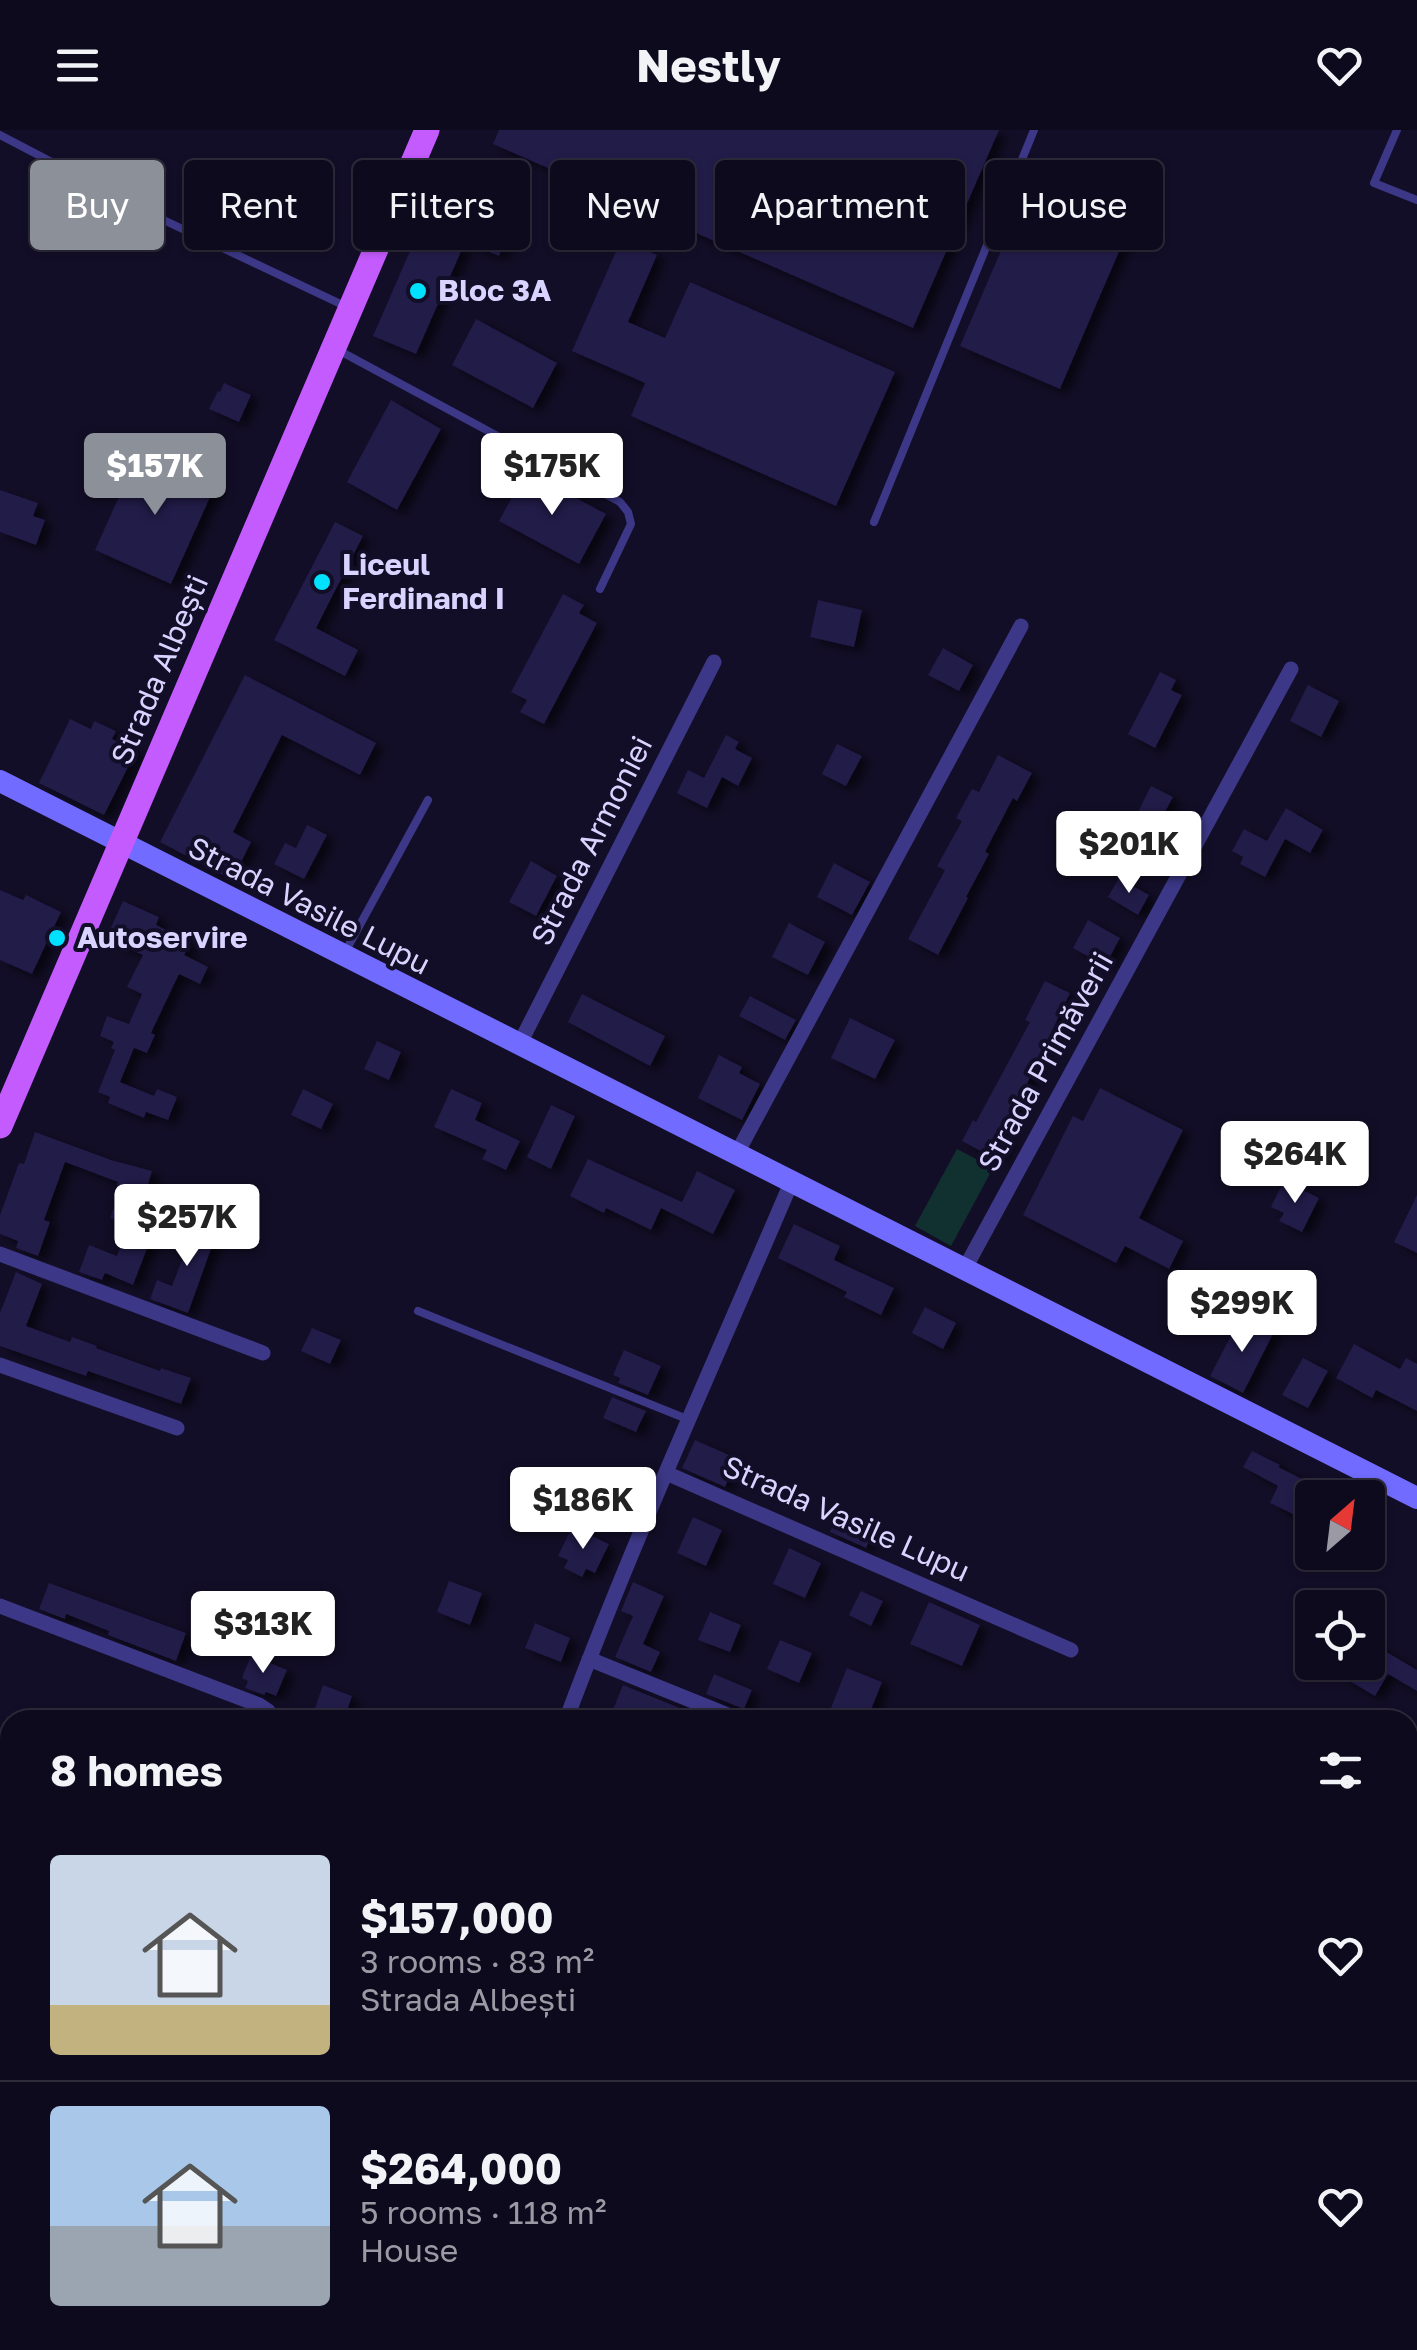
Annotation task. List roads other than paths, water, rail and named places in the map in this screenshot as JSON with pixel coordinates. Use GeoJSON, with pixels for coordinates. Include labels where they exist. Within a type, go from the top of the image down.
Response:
{"type":"FeatureCollection","features":[{"type":"Feature","properties":{"kind":"main road","name":"Strada Albești"},"geometry":{"type":"LineString","coordinates":[[0,1126],[428,130]]}},
{"type":"Feature","properties":{"kind":"main road","name":"Strada Vasile Lupu"},"geometry":{"type":"LineString","coordinates":[[0,782],[1417,1498]]}},
{"type":"Feature","properties":{"kind":"street"},"geometry":{"type":"LineString","coordinates":[[736,1155],[1020,626]]}},
{"type":"Feature","properties":{"kind":"street","name":"Strada Armoniei"},"geometry":{"type":"LineString","coordinates":[[519,1046],[714,662]]}},
{"type":"Feature","properties":{"kind":"street","name":"Strada Primăverii"},"geometry":{"type":"LineString","coordinates":[[964,1270],[1291,668]]}},
{"type":"Feature","properties":{"kind":"street"},"geometry":{"type":"LineString","coordinates":[[570,1710],[791,1183]]}},
{"type":"Feature","properties":{"kind":"street"},"geometry":{"type":"LineString","coordinates":[[0,1254],[263,1353]]}},
{"type":"Feature","properties":{"kind":"street"},"geometry":{"type":"LineString","coordinates":[[0,1364],[177,1428]]}},
{"type":"Feature","properties":{"kind":"street","name":"Strada Vasile Lupu"},"geometry":{"type":"LineString","coordinates":[[666,1473],[1072,1650]]}},
{"type":"Feature","properties":{"kind":"street"},"geometry":{"type":"LineString","coordinates":[[0,1606],[266,1710]]}},
{"type":"Feature","properties":{"kind":"street"},"geometry":{"type":"LineString","coordinates":[[589,1658],[716,1710]]}},
{"type":"Feature","properties":{"kind":"lane"},"geometry":{"type":"LineString","coordinates":[[874,522],[1034,130]]}},
{"type":"Feature","properties":{"kind":"lane"},"geometry":{"type":"LineString","coordinates":[[1397,130],[1374,183],[1417,200]]}},
{"type":"Feature","properties":{"kind":"lane"},"geometry":{"type":"LineString","coordinates":[[0,135],[153,215],[351,308]]}},
{"type":"Feature","properties":{"kind":"lane"},"geometry":{"type":"LineString","coordinates":[[334,348],[620,502],[631,524],[600,588]]}},
{"type":"Feature","properties":{"kind":"lane"},"geometry":{"type":"LineString","coordinates":[[343,956],[428,800]]}},
{"type":"Feature","properties":{"kind":"lane"},"geometry":{"type":"LineString","coordinates":[[418,1311],[690,1419]]}},
{"type":"Feature","properties":{"kind":"place","name":"Bloc 3A"},"geometry":{"type":"Point","coordinates":[418,291]}},
{"type":"Feature","properties":{"kind":"place","name":"Liceul Ferdinand I"},"geometry":{"type":"Point","coordinates":[322,582]}},
{"type":"Feature","properties":{"kind":"place","name":"Autoservire"},"geometry":{"type":"Point","coordinates":[57,938]}}]}
